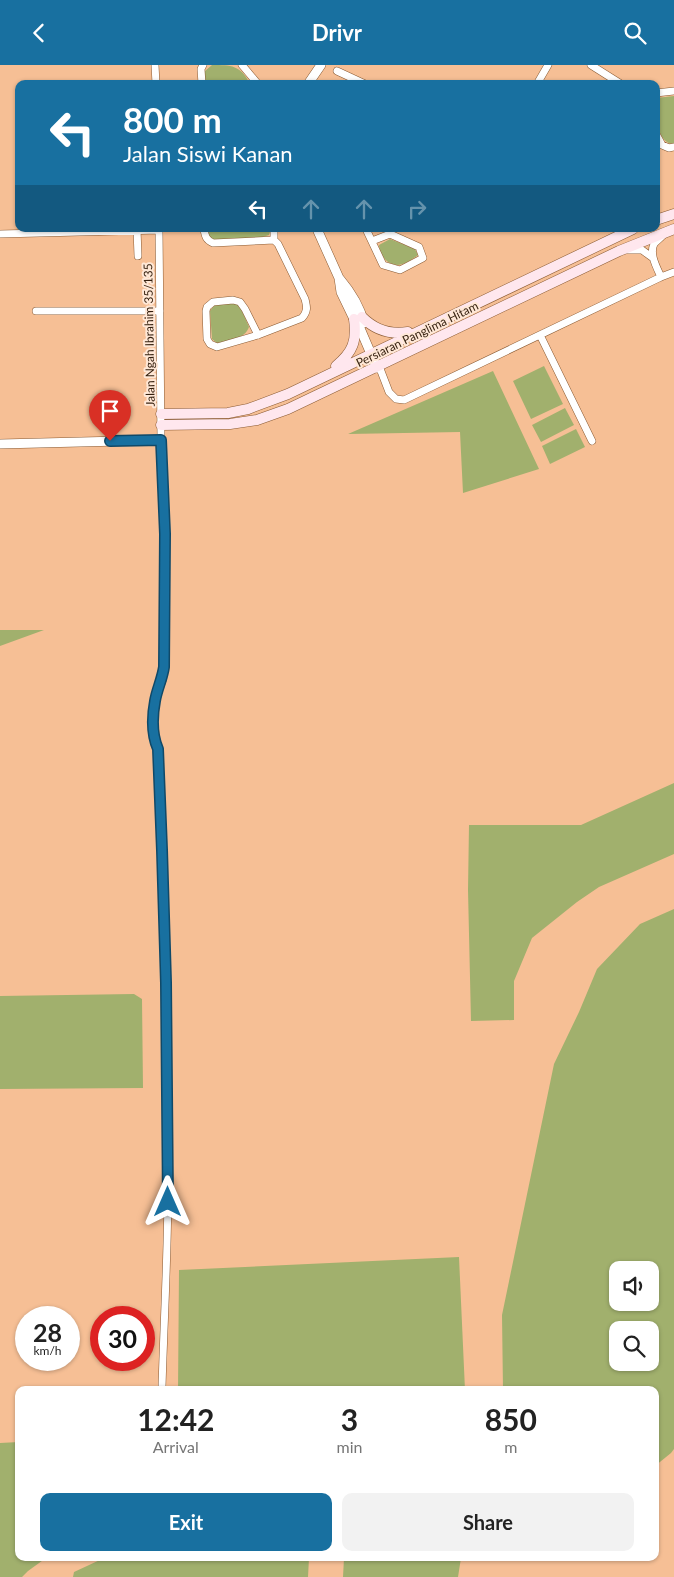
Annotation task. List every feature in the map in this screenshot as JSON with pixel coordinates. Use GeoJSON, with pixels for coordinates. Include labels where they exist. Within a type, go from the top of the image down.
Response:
{"type":"FeatureCollection","features":[{"type":"Feature","properties":{"kind":"main road"},"geometry":{"type":"LineString","coordinates":[[660,219],[674,214]]}},
{"type":"Feature","properties":{"kind":"main road","name":"Persiaran Panglima Hitam"},"geometry":{"type":"LineString","coordinates":[[161,425],[230,424],[257,419],[288,409],[619,251],[671,230]]}},
{"type":"Feature","properties":{"kind":"main road","name":"Persiaran Panglima Hitam"},"geometry":{"type":"LineString","coordinates":[[161,414],[228,413],[248,409],[324,377],[627,232]]}},
{"type":"Feature","properties":{"kind":"main road"},"geometry":{"type":"LineString","coordinates":[[324,377],[345,359],[352,348],[358,318],[378,330],[397,334],[422,329]]}},
{"type":"Feature","properties":{"kind":"street"},"geometry":{"type":"LineString","coordinates":[[155,65],[156,80]]}},
{"type":"Feature","properties":{"kind":"street"},"geometry":{"type":"LineString","coordinates":[[202,80],[201,69],[203,65]]}},
{"type":"Feature","properties":{"kind":"street"},"geometry":{"type":"LineString","coordinates":[[242,65],[255,80]]}},
{"type":"Feature","properties":{"kind":"street"},"geometry":{"type":"LineString","coordinates":[[311,80],[321,65]]}},
{"type":"Feature","properties":{"kind":"street"},"geometry":{"type":"LineString","coordinates":[[539,80],[548,65]]}},
{"type":"Feature","properties":{"kind":"street"},"geometry":{"type":"LineString","coordinates":[[590,65],[614,80]]}},
{"type":"Feature","properties":{"kind":"street"},"geometry":{"type":"LineString","coordinates":[[337,71],[356,80]]}},
{"type":"Feature","properties":{"kind":"street"},"geometry":{"type":"LineString","coordinates":[[660,93],[674,91]]}},
{"type":"Feature","properties":{"kind":"street"},"geometry":{"type":"LineString","coordinates":[[660,142],[662,145],[669,148],[674,147]]}},
{"type":"Feature","properties":{"kind":"street"},"geometry":{"type":"LineString","coordinates":[[661,277],[653,258],[654,244],[671,230]]}},
{"type":"Feature","properties":{"kind":"street"},"geometry":{"type":"LineString","coordinates":[[0,234],[55,232]]}},
{"type":"Feature","properties":{"kind":"street"},"geometry":{"type":"LineString","coordinates":[[137,232],[138,255]]}},
{"type":"Feature","properties":{"kind":"street","name":"Jalan Ngah Ibrahim 35/135"},"geometry":{"type":"LineString","coordinates":[[159,232],[161,440],[165,534],[164,667],[155,701],[153,722],[154,739],[158,749],[166,983],[168,1183],[162,1386]]}},
{"type":"Feature","properties":{"kind":"street"},"geometry":{"type":"LineString","coordinates":[[204,232],[208,241],[213,243],[274,240]]}},
{"type":"Feature","properties":{"kind":"street"},"geometry":{"type":"LineString","coordinates":[[258,335],[240,302],[233,300],[218,301],[213,302],[207,307],[207,339],[210,344],[217,347],[258,335],[302,318],[307,312],[305,299],[278,244],[274,240],[274,232]]}},
{"type":"Feature","properties":{"kind":"street"},"geometry":{"type":"LineString","coordinates":[[318,232],[339,278],[348,289],[358,318],[364,323],[389,392],[396,399],[404,400],[674,272]]}},
{"type":"Feature","properties":{"kind":"street"},"geometry":{"type":"LineString","coordinates":[[368,232],[383,265],[400,270],[423,258],[419,247],[390,234],[372,241]]}},
{"type":"Feature","properties":{"kind":"street"},"geometry":{"type":"LineString","coordinates":[[619,251],[642,250],[653,258]]}},
{"type":"Feature","properties":{"kind":"street"},"geometry":{"type":"LineString","coordinates":[[36,311],[160,311]]}},
{"type":"Feature","properties":{"kind":"street"},"geometry":{"type":"LineString","coordinates":[[540,335],[592,441]]}},
{"type":"Feature","properties":{"kind":"street"},"geometry":{"type":"LineString","coordinates":[[0,444],[161,440]]}},
{"type":"Feature","properties":{"kind":"green space"},"geometry":{"type":"Polygon","coordinates":[[[212,65],[235,67],[248,80],[205,80],[205,71],[212,65]]]}},
{"type":"Feature","properties":{"kind":"green space"},"geometry":{"type":"Polygon","coordinates":[[[674,96],[674,144],[668,142],[660,133],[660,98],[674,96]]]}},
{"type":"Feature","properties":{"kind":"green space"},"geometry":{"type":"Polygon","coordinates":[[[208,232],[270,232],[269,235],[263,237],[214,240],[209,238],[208,232]]]}},
{"type":"Feature","properties":{"kind":"green space"},"geometry":{"type":"Polygon","coordinates":[[[390,239],[415,249],[418,255],[402,264],[390,263],[382,255],[379,245],[390,239]]]}},
{"type":"Feature","properties":{"kind":"green space"},"geometry":{"type":"Polygon","coordinates":[[[215,304],[237,304],[240,306],[249,327],[247,331],[240,337],[226,341],[217,343],[212,339],[210,311],[215,304]]]}},
{"type":"Feature","properties":{"kind":"green space"},"geometry":{"type":"Polygon","coordinates":[[[544,366],[563,404],[531,419],[513,381],[544,366]]]}},
{"type":"Feature","properties":{"kind":"green space"},"geometry":{"type":"Polygon","coordinates":[[[493,371],[539,469],[463,493],[460,432],[348,434],[493,371]]]}},
{"type":"Feature","properties":{"kind":"green space"},"geometry":{"type":"Polygon","coordinates":[[[565,408],[574,425],[541,442],[532,425],[565,408]]]}},
{"type":"Feature","properties":{"kind":"green space"},"geometry":{"type":"Polygon","coordinates":[[[576,429],[585,447],[550,464],[542,446],[576,429]]]}},
{"type":"Feature","properties":{"kind":"green space"},"geometry":{"type":"Polygon","coordinates":[[[0,630],[44,630],[0,646],[0,630]]]}},
{"type":"Feature","properties":{"kind":"green space"},"geometry":{"type":"Polygon","coordinates":[[[674,783],[674,854],[599,887],[532,938],[514,981],[514,1020],[471,1021],[468,890],[469,825],[581,825],[674,783]]]}},
{"type":"Feature","properties":{"kind":"green space"},"geometry":{"type":"Polygon","coordinates":[[[674,909],[674,1449],[659,1463],[659,1386],[503,1386],[502,1315],[554,1064],[597,969],[640,924],[674,909]]]}},
{"type":"Feature","properties":{"kind":"green space"},"geometry":{"type":"Polygon","coordinates":[[[134,994],[142,999],[143,1088],[0,1089],[0,996],[134,994]]]}},
{"type":"Feature","properties":{"kind":"green space"},"geometry":{"type":"Polygon","coordinates":[[[459,1257],[465,1386],[178,1386],[179,1270],[459,1257]]]}},
{"type":"Feature","properties":{"kind":"green space"},"geometry":{"type":"Polygon","coordinates":[[[15,1442],[15,1561],[42,1561],[22,1577],[0,1577],[0,1443],[15,1442]]]}},
{"type":"Feature","properties":{"kind":"green space"},"geometry":{"type":"Polygon","coordinates":[[[98,1561],[309,1561],[308,1577],[73,1577],[74,1572],[98,1561]]]}},
{"type":"Feature","properties":{"kind":"green space"},"geometry":{"type":"Polygon","coordinates":[[[344,1561],[461,1561],[458,1577],[343,1577],[344,1561]]]}},
{"type":"Feature","properties":{"kind":"route"},"geometry":{"type":"LineString","coordinates":[[110,441],[161,440],[165,534],[164,667],[153,715],[154,739],[158,749],[162,850],[166,983],[168,1202]]}}]}
